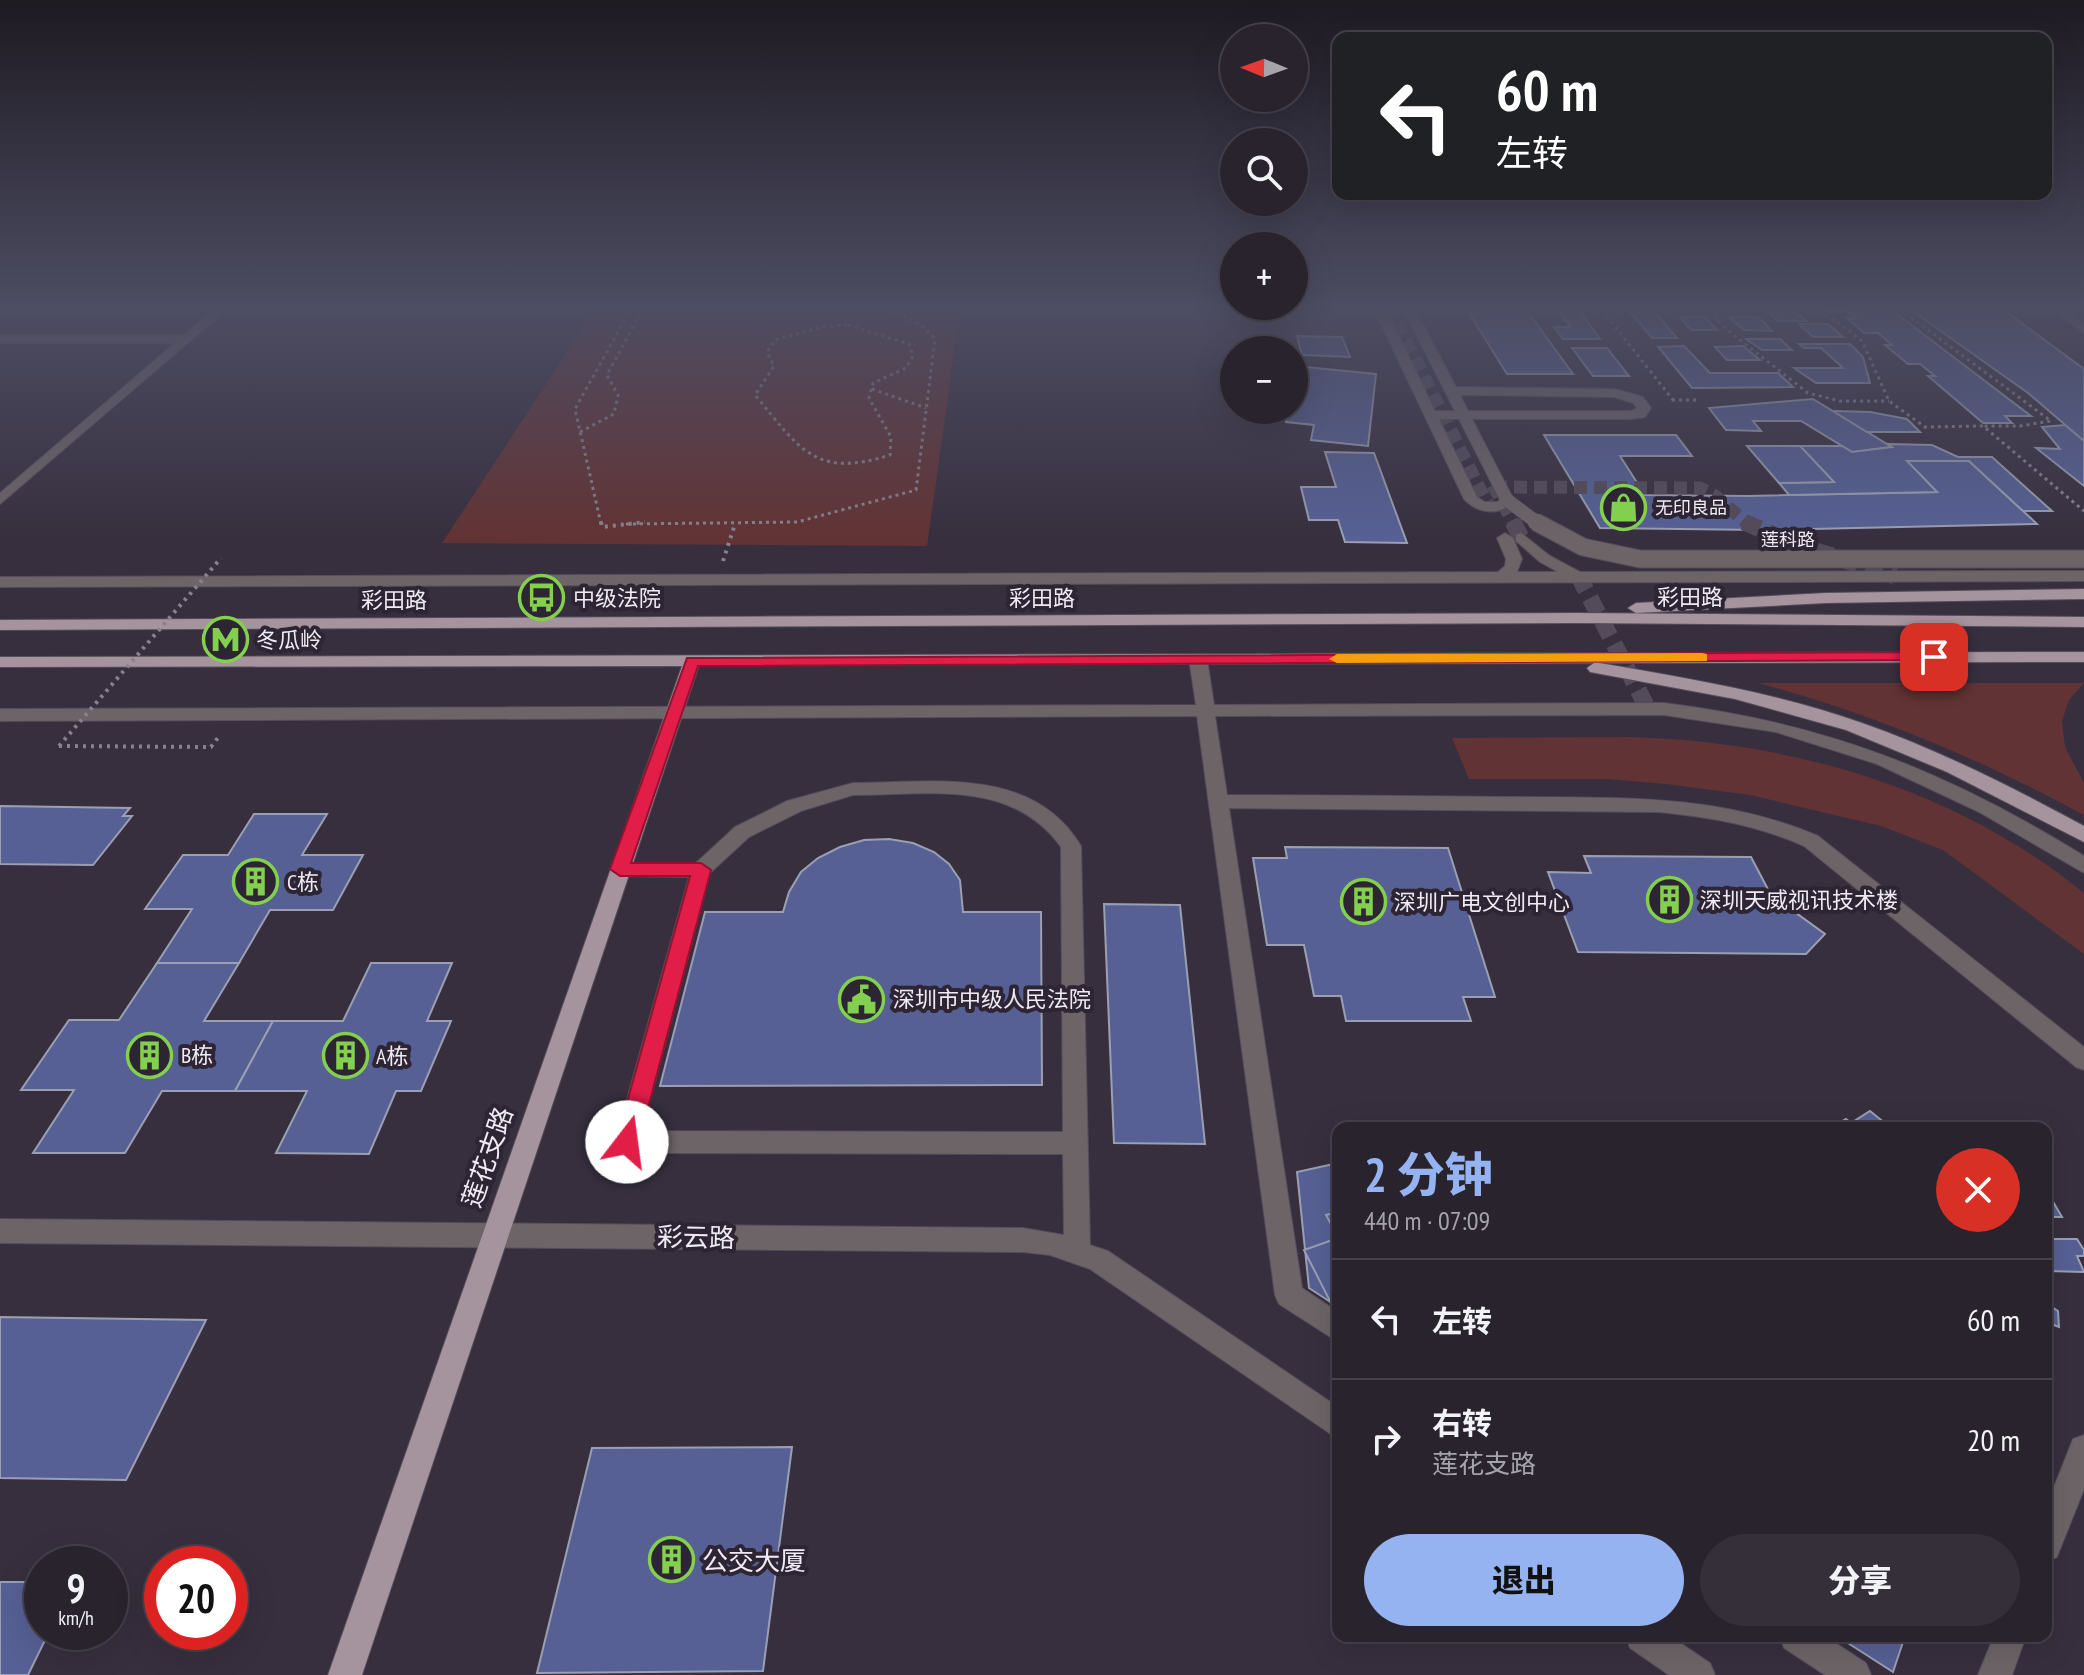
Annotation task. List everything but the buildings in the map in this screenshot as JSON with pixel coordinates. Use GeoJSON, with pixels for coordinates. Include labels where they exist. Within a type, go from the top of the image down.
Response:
{"type":"FeatureCollection","features":[{"type":"Feature","properties":{"kind":"main road"},"geometry":{"type":"LineString","coordinates":[[1576,618],[1651,605],[1840,597],[2084,594]]}},
{"type":"Feature","properties":{"kind":"main road","name":"彩田路"},"geometry":{"type":"LineString","coordinates":[[0,625],[1576,618],[2084,622]]}},
{"type":"Feature","properties":{"kind":"main road"},"geometry":{"type":"LineString","coordinates":[[0,662],[2084,657]]}},
{"type":"Feature","properties":{"kind":"main road"},"geometry":{"type":"LineString","coordinates":[[1537,659],[1676,680],[1820,715],[1953,767],[2084,835]]}},
{"type":"Feature","properties":{"kind":"main road","name":"莲花支路"},"geometry":{"type":"LineString","coordinates":[[345,1675],[493,1235],[692,661]]}},
{"type":"Feature","properties":{"kind":"street"},"geometry":{"type":"LineString","coordinates":[[0,500],[135,383]]}},
{"type":"Feature","properties":{"kind":"street"},"geometry":{"type":"LineString","coordinates":[[1416,383],[1471,499],[1491,508],[1501,507],[1507,500]]}},
{"type":"Feature","properties":{"kind":"street","name":"莲科路"},"geometry":{"type":"LineString","coordinates":[[1447,383],[1507,500],[1564,542],[1598,553],[1640,559],[2084,559]]}},
{"type":"Feature","properties":{"kind":"street"},"geometry":{"type":"LineString","coordinates":[[1451,391],[1616,404]]}},
{"type":"Feature","properties":{"kind":"street"},"geometry":{"type":"LineString","coordinates":[[1431,415],[1464,415],[1504,415],[1631,415],[1640,414],[1644,408],[1638,400],[1615,393],[1530,398],[1504,415]]}},
{"type":"Feature","properties":{"kind":"street"},"geometry":{"type":"LineString","coordinates":[[1504,575],[1513,567],[1513,538],[1545,559],[1578,575]]}},
{"type":"Feature","properties":{"kind":"street"},"geometry":{"type":"LineString","coordinates":[[0,582],[1504,575],[2084,576]]}},
{"type":"Feature","properties":{"kind":"street"},"geometry":{"type":"LineString","coordinates":[[1198,659],[1289,1295],[1332,1324]]}},
{"type":"Feature","properties":{"kind":"street"},"geometry":{"type":"LineString","coordinates":[[0,715],[1634,708],[1737,717],[1835,741],[1908,771],[2009,819],[2084,866]]}},
{"type":"Feature","properties":{"kind":"street"},"geometry":{"type":"LineString","coordinates":[[1075,1143],[627,1142],[701,870],[742,832],[770,817],[823,795],[853,789],[984,789],[1004,794],[1040,813],[1057,827],[1071,846],[1077,1250]]}},
{"type":"Feature","properties":{"kind":"street"},"geometry":{"type":"LineString","coordinates":[[1218,801],[1659,805],[1703,809],[1783,827],[1811,841],[2084,1060]]}},
{"type":"Feature","properties":{"kind":"street"},"geometry":{"type":"LineString","coordinates":[[620,869],[701,870]]}},
{"type":"Feature","properties":{"kind":"street","name":"彩云路"},"geometry":{"type":"LineString","coordinates":[[0,1231],[1023,1240],[1077,1250],[1126,1276],[1332,1420]]}},
{"type":"Feature","properties":{"kind":"street"},"geometry":{"type":"LineString","coordinates":[[2052,1531],[2084,1450]]}},
{"type":"Feature","properties":{"kind":"street"},"geometry":{"type":"LineString","coordinates":[[1651,1642],[1698,1675]]}},
{"type":"Feature","properties":{"kind":"street"},"geometry":{"type":"LineString","coordinates":[[1805,1642],[1854,1675]]}},
{"type":"Feature","properties":{"kind":"street"},"geometry":{"type":"LineString","coordinates":[[1995,1675],[2008,1642]]}},
{"type":"Feature","properties":{"kind":"path"},"geometry":{"type":"LineString","coordinates":[[589,383],[575,409],[602,527],[649,522],[797,522],[916,490],[929,383]]}},
{"type":"Feature","properties":{"kind":"path"},"geometry":{"type":"LineString","coordinates":[[580,432],[614,414],[618,395],[611,383]]}},
{"type":"Feature","properties":{"kind":"path"},"geometry":{"type":"LineString","coordinates":[[763,383],[755,395],[807,455],[832,466],[862,466],[890,455],[891,437],[869,398],[873,383]]}},
{"type":"Feature","properties":{"kind":"path"},"geometry":{"type":"LineString","coordinates":[[1660,383],[1673,400]]}},
{"type":"Feature","properties":{"kind":"path"},"geometry":{"type":"LineString","coordinates":[[1795,383],[1808,393],[1840,401],[1889,401]]}},
{"type":"Feature","properties":{"kind":"path"},"geometry":{"type":"LineString","coordinates":[[1881,383],[1889,401],[1925,427],[2020,426],[2051,421],[2000,383]]}},
{"type":"Feature","properties":{"kind":"path"},"geometry":{"type":"LineString","coordinates":[[872,389],[926,408]]}},
{"type":"Feature","properties":{"kind":"path"},"geometry":{"type":"LineString","coordinates":[[1638,400],[1699,400]]}},
{"type":"Feature","properties":{"kind":"path"},"geometry":{"type":"LineString","coordinates":[[1983,426],[2083,511]]}},
{"type":"Feature","properties":{"kind":"path"},"geometry":{"type":"LineString","coordinates":[[716,580],[735,524]]}},
{"type":"Feature","properties":{"kind":"path"},"geometry":{"type":"LineString","coordinates":[[211,747],[59,746],[221,558]]}},
{"type":"Feature","properties":{"kind":"shaded area"},"geometry":{"type":"Polygon","coordinates":[[[547,383],[950,383],[927,546],[442,543],[547,383]]]}},
{"type":"Feature","properties":{"kind":"shaded area"},"geometry":{"type":"Polygon","coordinates":[[[1758,683],[2084,683],[2069,700],[2062,721],[2065,747],[2084,783],[2084,815],[1925,739],[1758,683]]]}},
{"type":"Feature","properties":{"kind":"shaded area"},"geometry":{"type":"Polygon","coordinates":[[[1629,737],[1751,748],[1811,761],[1927,799],[1982,825],[2084,893],[2084,954],[1943,850],[1881,826],[1750,795],[1666,784],[1607,779],[1469,779],[1452,738],[1629,737]]]}},
{"type":"Feature","properties":{"kind":"tunnel"},"geometry":{"type":"LineString","coordinates":[[1427,383],[1490,509]]}},
{"type":"Feature","properties":{"kind":"tunnel"},"geometry":{"type":"LineString","coordinates":[[1494,487],[1700,488],[1714,495],[1747,523]]}},
{"type":"Feature","properties":{"kind":"tunnel"},"geometry":{"type":"LineString","coordinates":[[1494,487],[1514,524]]}},
{"type":"Feature","properties":{"kind":"tunnel"},"geometry":{"type":"LineString","coordinates":[[1747,523],[1797,545],[1895,576]]}},
{"type":"Feature","properties":{"kind":"tunnel"},"geometry":{"type":"LineString","coordinates":[[1514,524],[1521,538]]}},
{"type":"Feature","properties":{"kind":"tunnel"},"geometry":{"type":"LineString","coordinates":[[1578,575],[1648,709]]}},
{"type":"Feature","properties":{"kind":"slow traffic"},"geometry":{"type":"LineString","coordinates":[[1337,659],[1702,658]]}},
{"type":"Feature","properties":{"kind":"place","name":"无印良品"},"geometry":{"type":"Point","coordinates":[1624,507]}},
{"type":"Feature","properties":{"kind":"place","name":"中级法院"},"geometry":{"type":"Point","coordinates":[542,598]}},
{"type":"Feature","properties":{"kind":"place","name":"冬瓜岭"},"geometry":{"type":"Point","coordinates":[225,640]}},
{"type":"Feature","properties":{"kind":"place","name":"C栋"},"geometry":{"type":"Point","coordinates":[256,882]}},
{"type":"Feature","properties":{"kind":"place","name":"深圳天威视讯技术楼"},"geometry":{"type":"Point","coordinates":[1669,900]}},
{"type":"Feature","properties":{"kind":"place","name":"深圳广电文创中心"},"geometry":{"type":"Point","coordinates":[1363,902]}},
{"type":"Feature","properties":{"kind":"place","name":"深圳市中级人民法院"},"geometry":{"type":"Point","coordinates":[862,999]}},
{"type":"Feature","properties":{"kind":"place","name":"B栋"},"geometry":{"type":"Point","coordinates":[150,1055]}},
{"type":"Feature","properties":{"kind":"place","name":"A栋"},"geometry":{"type":"Point","coordinates":[345,1056]}},
{"type":"Feature","properties":{"kind":"place","name":"公交大厦"},"geometry":{"type":"Point","coordinates":[671,1560]}},
{"type":"Feature","properties":{"kind":"route"},"geometry":{"type":"LineString","coordinates":[[627,1142],[701,870],[620,869],[692,661],[1934,657]]}}]}
